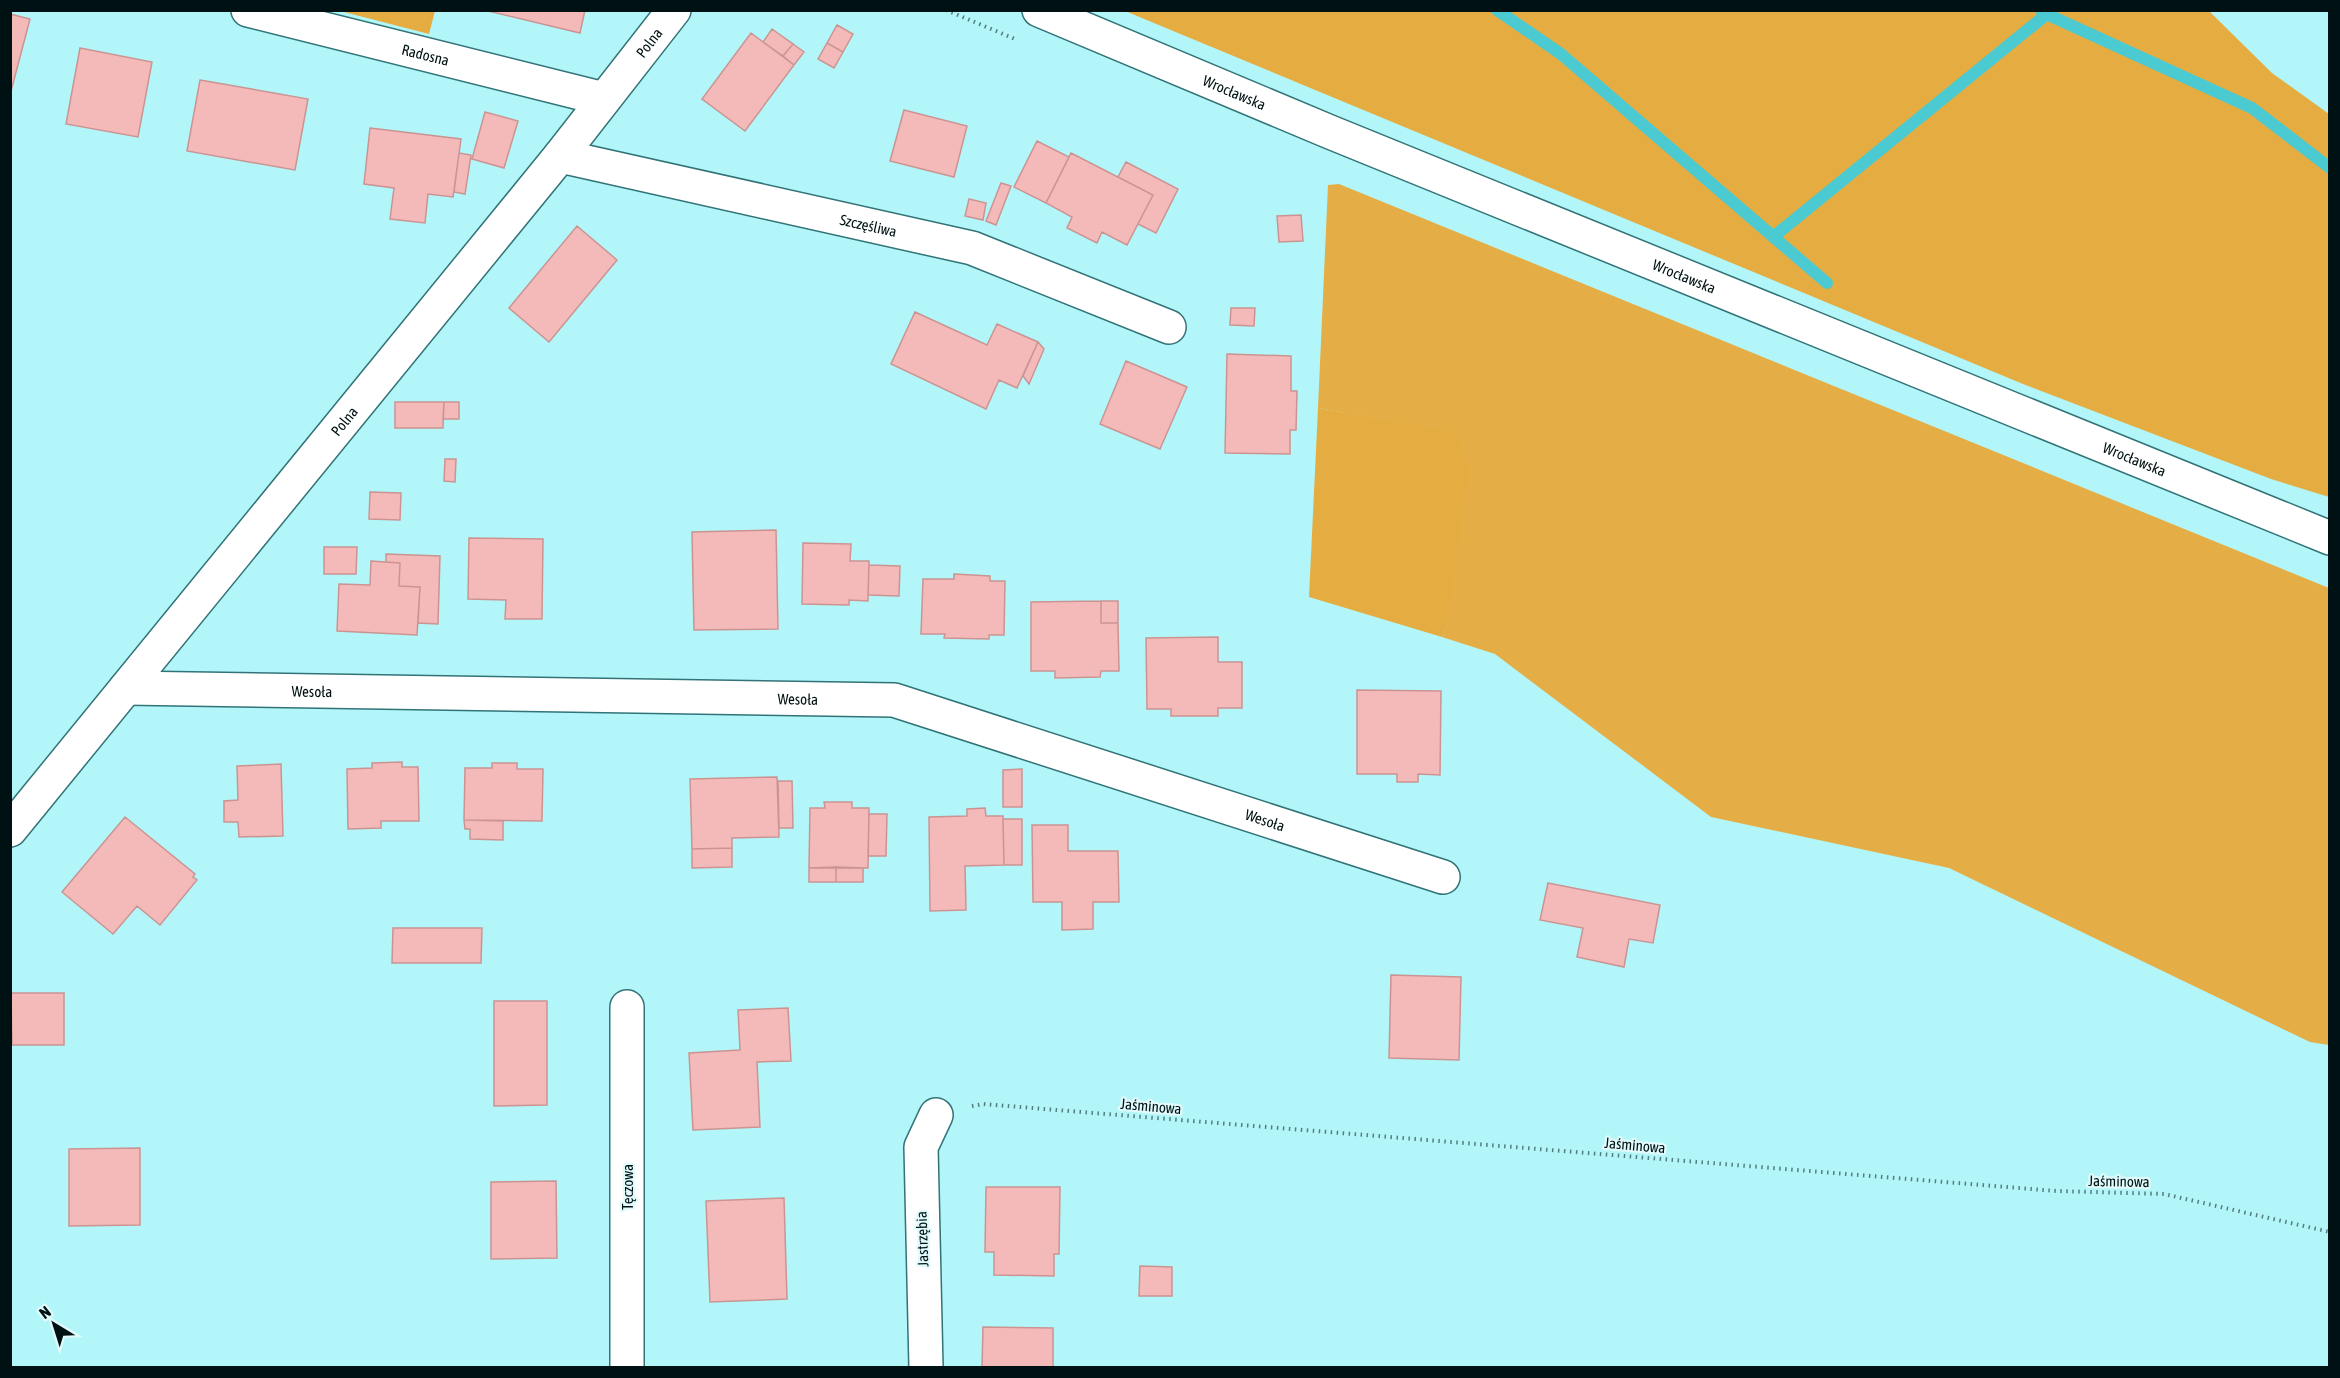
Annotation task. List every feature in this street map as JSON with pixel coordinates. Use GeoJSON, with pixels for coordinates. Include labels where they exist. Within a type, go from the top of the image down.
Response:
{"type":"FeatureCollection","features":[{"type":"Feature","properties":{"kind":"street","name":"Radosna"},"geometry":{"type":"LineString","coordinates":[[248,10],[604,99]]}},
{"type":"Feature","properties":{"kind":"street","name":"Polna"},"geometry":{"type":"LineString","coordinates":[[10,830],[560,156],[674,10]]}},
{"type":"Feature","properties":{"kind":"street","name":"Wrocławska"},"geometry":{"type":"LineString","coordinates":[[1039,10],[1330,132],[2330,538]]}},
{"type":"Feature","properties":{"kind":"street","name":"Szczęśliwa"},"geometry":{"type":"LineString","coordinates":[[560,156],[972,248],[1168,327]]}},
{"type":"Feature","properties":{"kind":"street","name":"Wesoła"},"geometry":{"type":"LineString","coordinates":[[126,688],[894,700],[1443,877]]}},
{"type":"Feature","properties":{"kind":"street","name":"Tęczowa"},"geometry":{"type":"LineString","coordinates":[[627,1007],[627,1368]]}},
{"type":"Feature","properties":{"kind":"street","name":"Jastrzębia"},"geometry":{"type":"LineString","coordinates":[[926,1368],[921,1147],[936,1115]]}},
{"type":"Feature","properties":{"kind":"path","name":"Jaśminowa"},"geometry":{"type":"LineString","coordinates":[[936,1115],[982,1104],[2056,1191],[2164,1194],[2330,1232]]}},
{"type":"Feature","properties":{"kind":"shaded area"},"geometry":{"type":"Polygon","coordinates":[[[340,11],[435,11],[429,34],[340,11]]]}},
{"type":"Feature","properties":{"kind":"shaded area"},"geometry":{"type":"Polygon","coordinates":[[[1125,11],[2209,11],[2272,73],[2329,114],[2329,497],[2271,479],[2023,384],[1125,11]]]}},
{"type":"Feature","properties":{"kind":"shaded area"},"geometry":{"type":"Polygon","coordinates":[[[1339,184],[2329,588],[2329,1045],[2310,1042],[1949,868],[1711,817],[1495,654],[1442,637],[1446,629],[1455,433],[1318,408],[1328,185],[1339,184]]]}},
{"type":"Feature","properties":{"kind":"shaded area"},"geometry":{"type":"Polygon","coordinates":[[[1318,408],[1455,432],[1469,468],[1446,629],[1442,637],[1309,597],[1318,408]]]}},
{"type":"Feature","properties":{"kind":"building"},"geometry":{"type":"Polygon","coordinates":[[[484,10],[585,10],[580,33],[484,10]]]}},
{"type":"Feature","properties":{"kind":"building"},"geometry":{"type":"Polygon","coordinates":[[[10,14],[30,19],[10,95],[10,14]]]}},
{"type":"Feature","properties":{"kind":"building"},"geometry":{"type":"Polygon","coordinates":[[[837,25],[853,34],[843,52],[827,43],[837,25]]]}},
{"type":"Feature","properties":{"kind":"building"},"geometry":{"type":"Polygon","coordinates":[[[772,29],[793,44],[783,56],[763,42],[772,29]]]}},
{"type":"Feature","properties":{"kind":"building"},"geometry":{"type":"Polygon","coordinates":[[[751,33],[794,65],[745,131],[702,99],[751,33]]]}},
{"type":"Feature","properties":{"kind":"building"},"geometry":{"type":"Polygon","coordinates":[[[827,43],[843,52],[834,68],[818,59],[827,43]]]}},
{"type":"Feature","properties":{"kind":"building"},"geometry":{"type":"Polygon","coordinates":[[[793,44],[804,52],[794,65],[783,56],[793,44]]]}},
{"type":"Feature","properties":{"kind":"building"},"geometry":{"type":"Polygon","coordinates":[[[80,48],[152,62],[138,137],[66,124],[80,48]]]}},
{"type":"Feature","properties":{"kind":"building"},"geometry":{"type":"Polygon","coordinates":[[[200,80],[308,99],[295,170],[187,151],[200,80]]]}},
{"type":"Feature","properties":{"kind":"building"},"geometry":{"type":"Polygon","coordinates":[[[904,110],[967,126],[954,177],[890,161],[904,110]]]}},
{"type":"Feature","properties":{"kind":"building"},"geometry":{"type":"Polygon","coordinates":[[[485,112],[518,121],[504,168],[472,159],[485,112]]]}},
{"type":"Feature","properties":{"kind":"building"},"geometry":{"type":"Polygon","coordinates":[[[370,128],[461,139],[453,197],[428,194],[425,223],[390,219],[394,188],[364,184],[370,128]]]}},
{"type":"Feature","properties":{"kind":"building"},"geometry":{"type":"Polygon","coordinates":[[[1037,141],[1069,157],[1046,203],[1014,187],[1037,141]]]}},
{"type":"Feature","properties":{"kind":"building"},"geometry":{"type":"Polygon","coordinates":[[[459,153],[471,155],[465,194],[454,192],[459,153]]]}},
{"type":"Feature","properties":{"kind":"building"},"geometry":{"type":"Polygon","coordinates":[[[1071,153],[1153,195],[1127,245],[1102,232],[1097,243],[1067,228],[1072,217],[1046,203],[1071,153]]]}},
{"type":"Feature","properties":{"kind":"building"},"geometry":{"type":"Polygon","coordinates":[[[1126,162],[1178,189],[1156,233],[1138,224],[1153,195],[1118,177],[1126,162]]]}},
{"type":"Feature","properties":{"kind":"building"},"geometry":{"type":"Polygon","coordinates":[[[1001,183],[1011,186],[996,225],[986,221],[1001,183]]]}},
{"type":"Feature","properties":{"kind":"building"},"geometry":{"type":"Polygon","coordinates":[[[969,199],[986,203],[983,220],[965,216],[969,199]]]}},
{"type":"Feature","properties":{"kind":"building"},"geometry":{"type":"Polygon","coordinates":[[[1301,215],[1303,241],[1279,242],[1277,216],[1301,215]]]}},
{"type":"Feature","properties":{"kind":"building"},"geometry":{"type":"Polygon","coordinates":[[[577,226],[617,260],[549,342],[509,308],[577,226]]]}},
{"type":"Feature","properties":{"kind":"building"},"geometry":{"type":"Polygon","coordinates":[[[1231,308],[1255,308],[1254,326],[1230,325],[1231,308]]]}},
{"type":"Feature","properties":{"kind":"building"},"geometry":{"type":"Polygon","coordinates":[[[915,312],[987,345],[997,324],[1038,342],[1017,388],[999,380],[986,409],[891,364],[915,312]]]}},
{"type":"Feature","properties":{"kind":"building"},"geometry":{"type":"Polygon","coordinates":[[[1038,342],[1044,349],[1029,384],[1023,376],[1038,342]]]}},
{"type":"Feature","properties":{"kind":"building"},"geometry":{"type":"Polygon","coordinates":[[[1227,354],[1291,356],[1291,391],[1297,391],[1296,430],[1290,430],[1290,454],[1225,453],[1227,354]]]}},
{"type":"Feature","properties":{"kind":"building"},"geometry":{"type":"Polygon","coordinates":[[[1126,361],[1187,387],[1160,449],[1100,424],[1126,361]]]}},
{"type":"Feature","properties":{"kind":"building"},"geometry":{"type":"Polygon","coordinates":[[[395,402],[444,402],[443,428],[395,428],[395,402]]]}},
{"type":"Feature","properties":{"kind":"building"},"geometry":{"type":"Polygon","coordinates":[[[444,402],[459,402],[459,419],[443,419],[444,402]]]}},
{"type":"Feature","properties":{"kind":"building"},"geometry":{"type":"Polygon","coordinates":[[[445,459],[456,459],[455,482],[444,481],[445,459]]]}},
{"type":"Feature","properties":{"kind":"building"},"geometry":{"type":"Polygon","coordinates":[[[370,492],[401,493],[400,520],[369,519],[370,492]]]}},
{"type":"Feature","properties":{"kind":"building"},"geometry":{"type":"Polygon","coordinates":[[[776,530],[778,629],[694,630],[692,532],[776,530]]]}},
{"type":"Feature","properties":{"kind":"building"},"geometry":{"type":"Polygon","coordinates":[[[469,538],[543,539],[542,619],[505,619],[506,600],[468,599],[469,538]]]}},
{"type":"Feature","properties":{"kind":"building"},"geometry":{"type":"Polygon","coordinates":[[[803,543],[851,544],[850,561],[869,561],[868,601],[849,600],[849,605],[802,604],[803,543]]]}},
{"type":"Feature","properties":{"kind":"building"},"geometry":{"type":"Polygon","coordinates":[[[324,547],[357,547],[356,574],[324,574],[324,547]]]}},
{"type":"Feature","properties":{"kind":"building"},"geometry":{"type":"Polygon","coordinates":[[[386,554],[440,556],[438,624],[418,623],[420,587],[399,586],[400,563],[386,562],[386,554]]]}},
{"type":"Feature","properties":{"kind":"building"},"geometry":{"type":"Polygon","coordinates":[[[371,561],[400,563],[399,586],[420,587],[417,635],[337,631],[339,584],[370,585],[371,561]]]}},
{"type":"Feature","properties":{"kind":"building"},"geometry":{"type":"Polygon","coordinates":[[[869,565],[900,566],[899,596],[868,595],[869,565]]]}},
{"type":"Feature","properties":{"kind":"building"},"geometry":{"type":"Polygon","coordinates":[[[954,574],[990,576],[990,581],[1005,581],[1004,635],[989,635],[989,639],[944,638],[945,634],[921,634],[923,579],[954,579],[954,574]]]}},
{"type":"Feature","properties":{"kind":"building"},"geometry":{"type":"Polygon","coordinates":[[[1101,601],[1101,623],[1118,623],[1119,671],[1101,671],[1100,677],[1055,678],[1055,671],[1031,671],[1031,602],[1101,601]]]}},
{"type":"Feature","properties":{"kind":"building"},"geometry":{"type":"Polygon","coordinates":[[[1101,601],[1118,601],[1118,623],[1101,623],[1101,601]]]}},
{"type":"Feature","properties":{"kind":"building"},"geometry":{"type":"Polygon","coordinates":[[[1218,637],[1218,662],[1242,662],[1242,708],[1218,708],[1218,716],[1171,716],[1171,709],[1147,709],[1146,638],[1218,637]]]}},
{"type":"Feature","properties":{"kind":"building"},"geometry":{"type":"Polygon","coordinates":[[[1357,690],[1441,691],[1440,775],[1418,774],[1418,782],[1397,782],[1397,774],[1357,774],[1357,690]]]}},
{"type":"Feature","properties":{"kind":"building"},"geometry":{"type":"Polygon","coordinates":[[[402,762],[402,767],[418,767],[419,821],[381,821],[381,828],[348,829],[347,769],[372,768],[372,763],[402,762]]]}},
{"type":"Feature","properties":{"kind":"building"},"geometry":{"type":"Polygon","coordinates":[[[492,763],[517,763],[517,769],[543,769],[542,821],[464,820],[465,768],[492,768],[492,763]]]}},
{"type":"Feature","properties":{"kind":"building"},"geometry":{"type":"Polygon","coordinates":[[[281,764],[283,836],[239,837],[238,822],[224,822],[224,801],[238,800],[237,766],[281,764]]]}},
{"type":"Feature","properties":{"kind":"building"},"geometry":{"type":"Polygon","coordinates":[[[1022,769],[1022,807],[1003,807],[1003,770],[1022,769]]]}},
{"type":"Feature","properties":{"kind":"building"},"geometry":{"type":"Polygon","coordinates":[[[777,777],[779,837],[732,838],[732,848],[692,849],[690,779],[777,777]]]}},
{"type":"Feature","properties":{"kind":"building"},"geometry":{"type":"Polygon","coordinates":[[[778,781],[792,781],[793,828],[779,828],[778,781]]]}},
{"type":"Feature","properties":{"kind":"building"},"geometry":{"type":"Polygon","coordinates":[[[824,802],[852,802],[852,808],[869,808],[868,868],[809,868],[810,808],[825,808],[824,802]]]}},
{"type":"Feature","properties":{"kind":"building"},"geometry":{"type":"Polygon","coordinates":[[[985,808],[986,816],[1003,816],[1004,865],[965,866],[966,910],[930,911],[929,817],[967,816],[967,809],[985,808]]]}},
{"type":"Feature","properties":{"kind":"building"},"geometry":{"type":"Polygon","coordinates":[[[869,814],[887,814],[886,856],[868,856],[869,814]]]}},
{"type":"Feature","properties":{"kind":"building"},"geometry":{"type":"Polygon","coordinates":[[[125,817],[195,874],[193,877],[197,880],[160,925],[137,906],[113,934],[62,892],[125,817]]]}},
{"type":"Feature","properties":{"kind":"building"},"geometry":{"type":"Polygon","coordinates":[[[1003,819],[1022,819],[1022,865],[1004,865],[1003,819]]]}},
{"type":"Feature","properties":{"kind":"building"},"geometry":{"type":"Polygon","coordinates":[[[464,820],[503,821],[503,840],[470,839],[470,829],[465,829],[464,820]]]}},
{"type":"Feature","properties":{"kind":"building"},"geometry":{"type":"Polygon","coordinates":[[[1032,825],[1068,825],[1068,851],[1118,851],[1119,902],[1093,902],[1093,929],[1062,930],[1062,902],[1033,902],[1032,825]]]}},
{"type":"Feature","properties":{"kind":"building"},"geometry":{"type":"Polygon","coordinates":[[[732,848],[732,867],[692,868],[692,849],[732,848]]]}},
{"type":"Feature","properties":{"kind":"building"},"geometry":{"type":"Polygon","coordinates":[[[836,867],[863,868],[863,882],[836,882],[836,867]]]}},
{"type":"Feature","properties":{"kind":"building"},"geometry":{"type":"Polygon","coordinates":[[[836,867],[836,882],[809,882],[809,868],[836,867]]]}},
{"type":"Feature","properties":{"kind":"building"},"geometry":{"type":"Polygon","coordinates":[[[1548,883],[1660,905],[1653,943],[1629,939],[1624,967],[1577,957],[1583,928],[1540,920],[1548,883]]]}},
{"type":"Feature","properties":{"kind":"building"},"geometry":{"type":"Polygon","coordinates":[[[393,928],[482,928],[481,963],[392,963],[393,928]]]}},
{"type":"Feature","properties":{"kind":"building"},"geometry":{"type":"Polygon","coordinates":[[[1391,975],[1461,977],[1459,1060],[1389,1058],[1391,975]]]}},
{"type":"Feature","properties":{"kind":"building"},"geometry":{"type":"Polygon","coordinates":[[[11,993],[64,993],[64,1045],[12,1045],[11,993]]]}},
{"type":"Feature","properties":{"kind":"building"},"geometry":{"type":"Polygon","coordinates":[[[494,1001],[547,1001],[547,1105],[494,1106],[494,1001]]]}},
{"type":"Feature","properties":{"kind":"building"},"geometry":{"type":"Polygon","coordinates":[[[788,1008],[791,1061],[757,1062],[760,1127],[693,1130],[689,1053],[740,1050],[738,1010],[788,1008]]]}},
{"type":"Feature","properties":{"kind":"building"},"geometry":{"type":"Polygon","coordinates":[[[140,1148],[140,1225],[69,1226],[69,1149],[140,1148]]]}},
{"type":"Feature","properties":{"kind":"building"},"geometry":{"type":"Polygon","coordinates":[[[556,1181],[557,1258],[491,1259],[491,1182],[556,1181]]]}},
{"type":"Feature","properties":{"kind":"building"},"geometry":{"type":"Polygon","coordinates":[[[986,1187],[1060,1187],[1059,1254],[1054,1254],[1054,1276],[994,1275],[994,1252],[985,1252],[986,1187]]]}},
{"type":"Feature","properties":{"kind":"building"},"geometry":{"type":"Polygon","coordinates":[[[784,1198],[787,1299],[710,1302],[706,1201],[784,1198]]]}},
{"type":"Feature","properties":{"kind":"building"},"geometry":{"type":"Polygon","coordinates":[[[1140,1266],[1172,1267],[1172,1296],[1139,1296],[1140,1266]]]}},
{"type":"Feature","properties":{"kind":"building"},"geometry":{"type":"Polygon","coordinates":[[[983,1327],[1053,1328],[1053,1368],[982,1368],[983,1327]]]}},
{"type":"Feature","properties":{"kind":"waterway"},"geometry":{"type":"LineString","coordinates":[[1497,10],[1561,54],[1827,283]]}},
{"type":"Feature","properties":{"kind":"waterway"},"geometry":{"type":"LineString","coordinates":[[2042,12],[2252,108],[2330,168]]}},
{"type":"Feature","properties":{"kind":"waterway"},"geometry":{"type":"LineString","coordinates":[[1773,237],[2047,14]]}}]}
